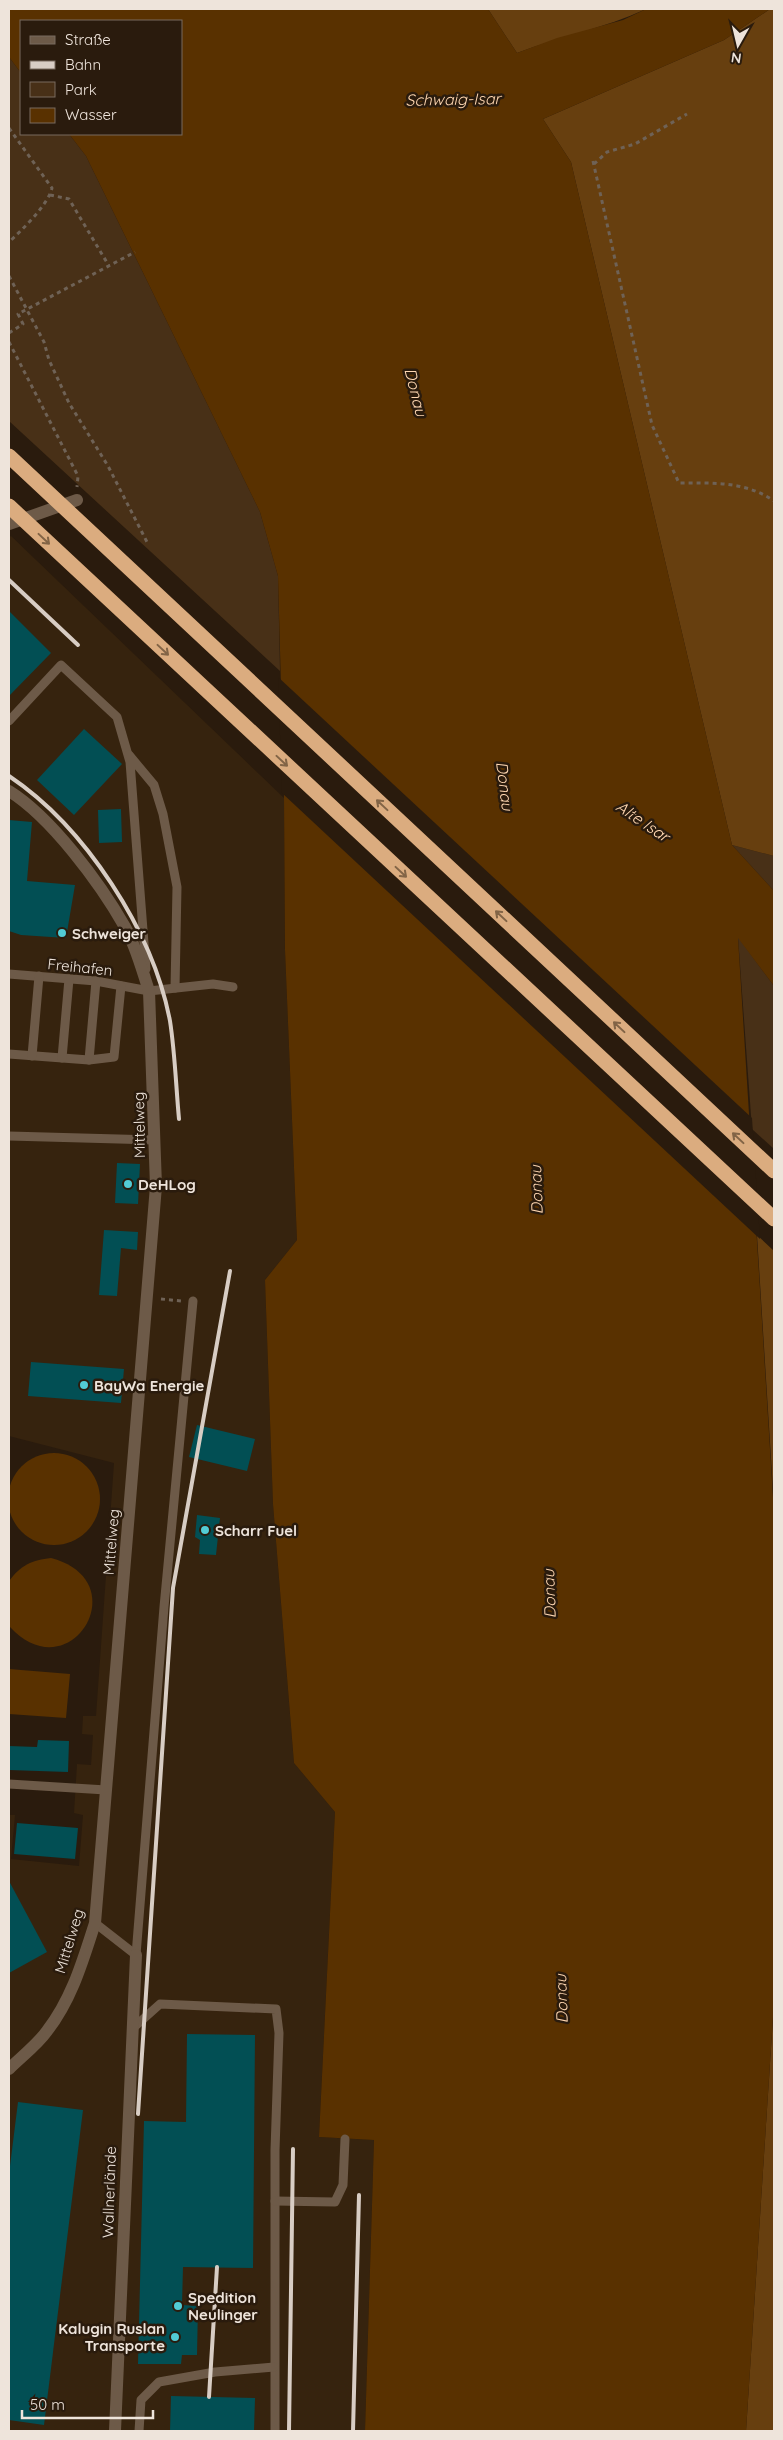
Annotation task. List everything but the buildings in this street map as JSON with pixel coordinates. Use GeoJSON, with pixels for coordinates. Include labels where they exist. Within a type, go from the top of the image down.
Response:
{"type":"FeatureCollection","features":[{"type":"Feature","properties":{"kind":"highway"},"geometry":{"type":"LineString","coordinates":[[9,456],[774,1171]]}},
{"type":"Feature","properties":{"kind":"highway"},"geometry":{"type":"LineString","coordinates":[[9,506],[774,1219]]}},
{"type":"Feature","properties":{"kind":"street"},"geometry":{"type":"LineString","coordinates":[[9,524],[77,500]]}},
{"type":"Feature","properties":{"kind":"street","name":"Mittelweg"},"geometry":{"type":"LineString","coordinates":[[9,791],[39,815],[66,844],[92,878],[125,928],[148,991],[156,1186],[95,1922],[82,1964],[66,2002],[47,2032],[9,2069]]}},
{"type":"Feature","properties":{"kind":"street","name":"Wallnerlände"},"geometry":{"type":"LineString","coordinates":[[115,2431],[136,1955]]}},
{"type":"Feature","properties":{"kind":"lane"},"geometry":{"type":"LineString","coordinates":[[9,721],[61,665],[116,717],[130,762],[148,991]]}},
{"type":"Feature","properties":{"kind":"lane"},"geometry":{"type":"LineString","coordinates":[[128,754],[154,785],[163,814],[177,887],[175,988]]}},
{"type":"Feature","properties":{"kind":"lane"},"geometry":{"type":"LineString","coordinates":[[9,974],[9,982]]}},
{"type":"Feature","properties":{"kind":"lane","name":"Freihafen"},"geometry":{"type":"LineString","coordinates":[[9,974],[96,981],[148,991],[213,984],[232,987]]}},
{"type":"Feature","properties":{"kind":"lane"},"geometry":{"type":"LineString","coordinates":[[32,1056],[39,976]]}},
{"type":"Feature","properties":{"kind":"lane"},"geometry":{"type":"LineString","coordinates":[[62,1058],[70,979]]}},
{"type":"Feature","properties":{"kind":"lane"},"geometry":{"type":"LineString","coordinates":[[89,1060],[96,981]]}},
{"type":"Feature","properties":{"kind":"lane"},"geometry":{"type":"LineString","coordinates":[[9,1054],[89,1060],[114,1057],[121,986]]}},
{"type":"Feature","properties":{"kind":"lane"},"geometry":{"type":"LineString","coordinates":[[9,1136],[155,1140]]}},
{"type":"Feature","properties":{"kind":"lane"},"geometry":{"type":"LineString","coordinates":[[136,1955],[164,1607],[193,1301]]}},
{"type":"Feature","properties":{"kind":"lane"},"geometry":{"type":"LineString","coordinates":[[9,1784],[106,1790]]}},
{"type":"Feature","properties":{"kind":"lane"},"geometry":{"type":"LineString","coordinates":[[95,1922],[136,1955]]}},
{"type":"Feature","properties":{"kind":"lane"},"geometry":{"type":"LineString","coordinates":[[132,2029],[160,2004],[276,2009],[280,2033],[275,2202],[275,2431]]}},
{"type":"Feature","properties":{"kind":"lane"},"geometry":{"type":"LineString","coordinates":[[275,2202],[335,2202],[343,2185],[345,2139]]}},
{"type":"Feature","properties":{"kind":"lane"},"geometry":{"type":"LineString","coordinates":[[139,2431],[141,2400],[159,2382],[215,2372],[274,2367]]}},
{"type":"Feature","properties":{"kind":"path"},"geometry":{"type":"LineString","coordinates":[[687,114],[635,144],[607,152],[593,162],[652,425],[679,483],[732,483],[764,494],[774,501]]}},
{"type":"Feature","properties":{"kind":"path"},"geometry":{"type":"LineString","coordinates":[[9,128],[52,188],[50,195],[9,242]]}},
{"type":"Feature","properties":{"kind":"path"},"geometry":{"type":"LineString","coordinates":[[50,195],[69,199],[109,266]]}},
{"type":"Feature","properties":{"kind":"path"},"geometry":{"type":"LineString","coordinates":[[9,333],[23,324],[18,314],[135,252]]}},
{"type":"Feature","properties":{"kind":"path"},"geometry":{"type":"LineString","coordinates":[[9,276],[44,342],[49,360],[69,403],[108,466],[148,544]]}},
{"type":"Feature","properties":{"kind":"path"},"geometry":{"type":"LineString","coordinates":[[9,342],[78,476],[77,500]]}},
{"type":"Feature","properties":{"kind":"path"},"geometry":{"type":"LineString","coordinates":[[148,1298],[193,1301]]}},
{"type":"Feature","properties":{"kind":"shaded area"},"geometry":{"type":"Polygon","coordinates":[[[488,9],[646,9],[614,22],[517,53],[488,9]]]}},
{"type":"Feature","properties":{"kind":"shaded area"},"geometry":{"type":"Polygon","coordinates":[[[770,9],[774,9],[774,856],[732,845],[571,162],[543,119],[724,40],[770,9]]]}},
{"type":"Feature","properties":{"kind":"shaded area"},"geometry":{"type":"Polygon","coordinates":[[[11,536],[284,798],[285,950],[297,1240],[265,1280],[273,1504],[294,1763],[335,1812],[319,2137],[374,2140],[365,2431],[9,2431],[9,1815],[15,1815],[11,1859],[79,1866],[83,1815],[74,1813],[77,1764],[91,1765],[93,1735],[82,1734],[83,1716],[96,1716],[114,1463],[9,1436],[9,537],[11,536]]]}},
{"type":"Feature","properties":{"kind":"shaded area"},"geometry":{"type":"Polygon","coordinates":[[[757,1235],[774,1251],[774,1513],[773,1490],[757,1235]]]}},
{"type":"Feature","properties":{"kind":"shaded area"},"geometry":{"type":"Polygon","coordinates":[[[774,2002],[774,2431],[746,2431],[774,2002]]]}},
{"type":"Feature","properties":{"kind":"green space"},"geometry":{"type":"Polygon","coordinates":[[[9,57],[20,72],[20,135],[70,135],[86,156],[260,512],[278,576],[280,671],[9,421],[9,57]]]}},
{"type":"Feature","properties":{"kind":"green space"},"geometry":{"type":"Polygon","coordinates":[[[732,845],[774,856],[774,891],[732,845]]]}},
{"type":"Feature","properties":{"kind":"green space"},"geometry":{"type":"Polygon","coordinates":[[[738,937],[774,986],[774,1149],[752,1129],[738,937]]]}},
{"type":"Feature","properties":{"kind":"water"},"geometry":{"type":"Polygon","coordinates":[[[9,9],[488,9],[517,53],[557,38],[623,20],[646,9],[770,9],[724,40],[543,119],[571,162],[732,845],[774,891],[774,986],[738,938],[774,1513],[774,2002],[746,2431],[365,2431],[374,2140],[319,2137],[335,1812],[294,1763],[273,1504],[265,1280],[297,1240],[285,950],[284,798],[278,576],[260,512],[86,156],[70,135],[182,135],[182,20],[20,20],[20,72],[9,57],[9,9]]]}},
{"type":"Feature","properties":{"kind":"water"},"geometry":{"type":"Polygon","coordinates":[[[54,1453],[72,1457],[87,1466],[96,1481],[100,1499],[96,1517],[87,1532],[72,1541],[54,1545],[36,1541],[21,1532],[12,1517],[8,1499],[12,1481],[21,1466],[36,1457],[54,1453]]]}},
{"type":"Feature","properties":{"kind":"water"},"geometry":{"type":"Polygon","coordinates":[[[51,1558],[77,1570],[90,1588],[92,1607],[86,1625],[72,1640],[54,1647],[33,1644],[10,1627],[9,1581],[27,1564],[51,1558]]]}},
{"type":"Feature","properties":{"kind":"water"},"geometry":{"type":"Polygon","coordinates":[[[9,1669],[70,1674],[66,1718],[9,1714],[9,1669]]]}},
{"type":"Feature","properties":{"kind":"pier"},"geometry":{"type":"Polygon","coordinates":[[[278,677],[752,1118],[760,1239],[282,793],[278,677]]]}},
{"type":"Feature","properties":{"kind":"railway"},"geometry":{"type":"LineString","coordinates":[[9,580],[78,645]]}},
{"type":"Feature","properties":{"kind":"railway"},"geometry":{"type":"LineString","coordinates":[[9,776],[37,797],[64,823],[89,852],[112,884],[132,917],[161,987],[170,1021],[179,1119]]}},
{"type":"Feature","properties":{"kind":"railway"},"geometry":{"type":"LineString","coordinates":[[138,2114],[173,1588],[230,1271]]}},
{"type":"Feature","properties":{"kind":"railway"},"geometry":{"type":"LineString","coordinates":[[289,2431],[293,2149]]}},
{"type":"Feature","properties":{"kind":"railway"},"geometry":{"type":"LineString","coordinates":[[353,2431],[359,2195]]}},
{"type":"Feature","properties":{"kind":"railway"},"geometry":{"type":"LineString","coordinates":[[209,2397],[217,2267]]}},
{"type":"Feature","properties":{"kind":"place","name":"Schweiger"},"geometry":{"type":"Point","coordinates":[62,933]}},
{"type":"Feature","properties":{"kind":"place","name":"DeHLog"},"geometry":{"type":"Point","coordinates":[128,1184]}},
{"type":"Feature","properties":{"kind":"place","name":"BayWa Energie"},"geometry":{"type":"Point","coordinates":[84,1385]}},
{"type":"Feature","properties":{"kind":"place","name":"Scharr Fuel"},"geometry":{"type":"Point","coordinates":[205,1530]}},
{"type":"Feature","properties":{"kind":"place","name":"Spedition Neulinger"},"geometry":{"type":"Point","coordinates":[178,2306]}},
{"type":"Feature","properties":{"kind":"place","name":"Kalugin Ruslan Transporte"},"geometry":{"type":"Point","coordinates":[175,2337]}},
{"type":"Feature","properties":{"kind":"water label","name":"Schwaig-Isar"},"geometry":{"type":"Point","coordinates":[453,99]}},
{"type":"Feature","properties":{"kind":"water label","name":"Donau"},"geometry":{"type":"Point","coordinates":[416,392]}},
{"type":"Feature","properties":{"kind":"water label","name":"Donau"},"geometry":{"type":"Point","coordinates":[505,786]}},
{"type":"Feature","properties":{"kind":"water label","name":"Alte Isar"},"geometry":{"type":"Point","coordinates":[643,821]}},
{"type":"Feature","properties":{"kind":"water label","name":"Donau"},"geometry":{"type":"Point","coordinates":[536,1190]}},
{"type":"Feature","properties":{"kind":"water label","name":"Donau"},"geometry":{"type":"Point","coordinates":[549,1594]}},
{"type":"Feature","properties":{"kind":"water label","name":"Donau"},"geometry":{"type":"Point","coordinates":[561,1999]}}]}
